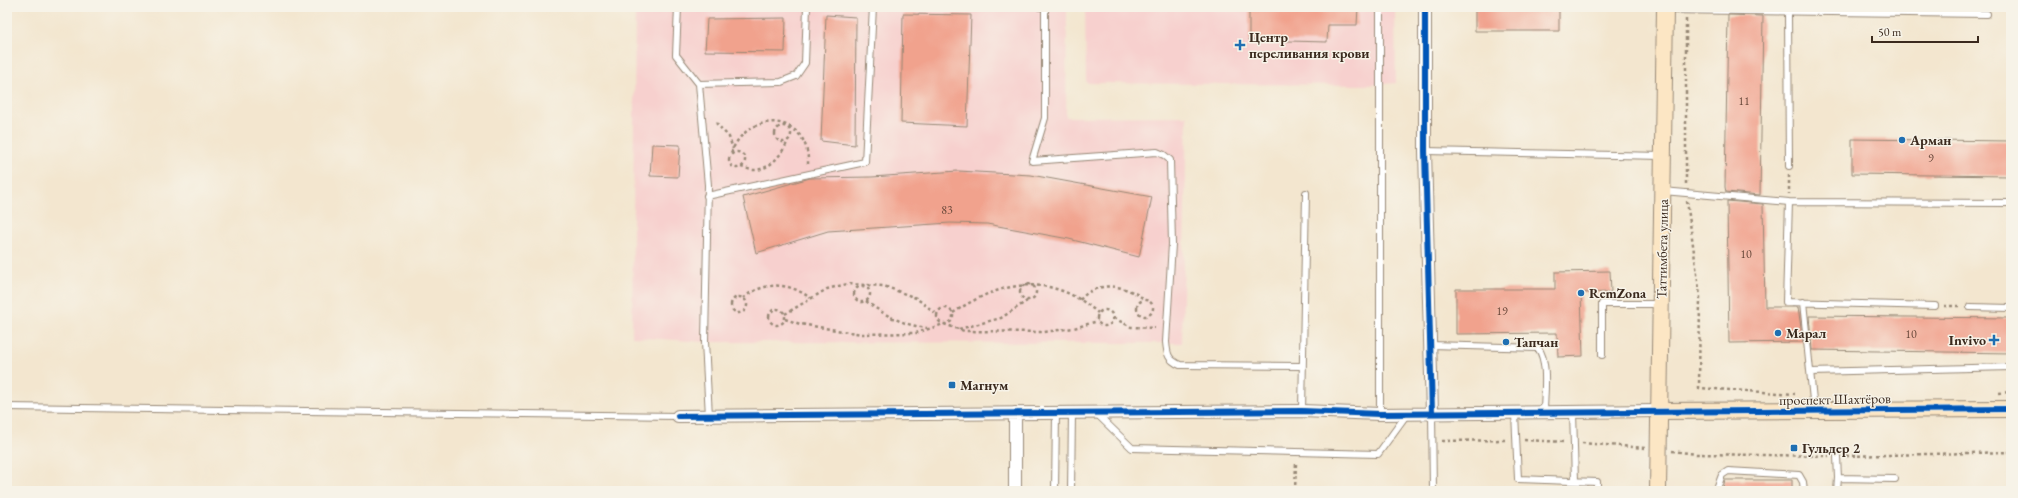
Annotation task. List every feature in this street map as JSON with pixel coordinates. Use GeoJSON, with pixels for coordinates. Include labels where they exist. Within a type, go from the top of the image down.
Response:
{"type":"FeatureCollection","features":[{"type":"Feature","properties":{"kind":"main road","name":"Таттимбета улица"},"geometry":{"type":"LineString","coordinates":[[1658,491],[1665,9]]}},
{"type":"Feature","properties":{"kind":"main road","name":"проспект Шахтёров"},"geometry":{"type":"LineString","coordinates":[[1660,411],[1814,412],[2011,409]]}},
{"type":"Feature","properties":{"kind":"street"},"geometry":{"type":"LineString","coordinates":[[1425,7],[1425,151],[1432,413]]}},
{"type":"Feature","properties":{"kind":"street"},"geometry":{"type":"LineString","coordinates":[[678,416],[1095,412],[1302,411],[1380,414],[1408,412],[1515,413],[1660,411]]}},
{"type":"Feature","properties":{"kind":"street"},"geometry":{"type":"LineString","coordinates":[[1015,413],[1015,491]]}},
{"type":"Feature","properties":{"kind":"lane"},"geometry":{"type":"LineString","coordinates":[[678,7],[676,55],[699,84],[707,196],[705,342],[709,416]]}},
{"type":"Feature","properties":{"kind":"lane"},"geometry":{"type":"LineString","coordinates":[[699,84],[781,82],[796,76],[805,63],[807,7]]}},
{"type":"Feature","properties":{"kind":"lane"},"geometry":{"type":"LineString","coordinates":[[707,196],[865,162],[873,7]]}},
{"type":"Feature","properties":{"kind":"lane"},"geometry":{"type":"LineString","coordinates":[[1040,7],[1045,7],[1046,118],[1032,161],[1157,152],[1170,160],[1172,244],[1166,342],[1167,356],[1173,362],[1180,365],[1302,366]]}},
{"type":"Feature","properties":{"kind":"lane"},"geometry":{"type":"LineString","coordinates":[[1380,7],[1380,414]]}},
{"type":"Feature","properties":{"kind":"lane"},"geometry":{"type":"LineString","coordinates":[[1665,9],[1788,11],[1917,10],[1987,14]]}},
{"type":"Feature","properties":{"kind":"lane"},"geometry":{"type":"LineString","coordinates":[[1788,11],[1789,166]]}},
{"type":"Feature","properties":{"kind":"lane"},"geometry":{"type":"LineString","coordinates":[[1425,151],[1663,156]]}},
{"type":"Feature","properties":{"kind":"lane"},"geometry":{"type":"LineString","coordinates":[[1662,191],[1789,202],[2011,203]]}},
{"type":"Feature","properties":{"kind":"lane"},"geometry":{"type":"LineString","coordinates":[[1302,411],[1306,193]]}},
{"type":"Feature","properties":{"kind":"lane"},"geometry":{"type":"LineString","coordinates":[[1789,202],[1786,302],[1935,306]]}},
{"type":"Feature","properties":{"kind":"lane"},"geometry":{"type":"LineString","coordinates":[[1803,302],[1814,412]]}},
{"type":"Feature","properties":{"kind":"lane"},"geometry":{"type":"LineString","coordinates":[[1602,355],[1602,304],[1661,304]]}},
{"type":"Feature","properties":{"kind":"lane"},"geometry":{"type":"LineString","coordinates":[[1970,307],[2011,308]]}},
{"type":"Feature","properties":{"kind":"lane"},"geometry":{"type":"LineString","coordinates":[[1430,345],[1538,348],[1542,354],[1544,362],[1544,412]]}},
{"type":"Feature","properties":{"kind":"lane"},"geometry":{"type":"LineString","coordinates":[[1811,372],[2011,367]]}},
{"type":"Feature","properties":{"kind":"lane"},"geometry":{"type":"LineString","coordinates":[[7,407],[678,416]]}},
{"type":"Feature","properties":{"kind":"lane"},"geometry":{"type":"LineString","coordinates":[[1095,412],[1132,448],[1378,454],[1408,412]]}},
{"type":"Feature","properties":{"kind":"lane"},"geometry":{"type":"LineString","coordinates":[[1573,412],[1575,481]]}},
{"type":"Feature","properties":{"kind":"lane"},"geometry":{"type":"LineString","coordinates":[[1055,491],[1056,413]]}},
{"type":"Feature","properties":{"kind":"lane"},"geometry":{"type":"LineString","coordinates":[[1071,491],[1072,413]]}},
{"type":"Feature","properties":{"kind":"lane"},"geometry":{"type":"LineString","coordinates":[[1432,413],[1433,491]]}},
{"type":"Feature","properties":{"kind":"lane"},"geometry":{"type":"LineString","coordinates":[[1515,413],[1518,479],[1597,482],[1597,491]]}},
{"type":"Feature","properties":{"kind":"lane"},"geometry":{"type":"LineString","coordinates":[[1837,456],[1837,491]]}},
{"type":"Feature","properties":{"kind":"lane"},"geometry":{"type":"LineString","coordinates":[[1716,491],[1722,475],[1728,471],[1799,475],[1803,482],[1804,491]]}},
{"type":"Feature","properties":{"kind":"lane"},"geometry":{"type":"LineString","coordinates":[[1838,478],[1895,479]]}},
{"type":"Feature","properties":{"kind":"path"},"geometry":{"type":"LineString","coordinates":[[1686,10],[1686,193],[1700,296],[1699,388],[1813,394]]}},
{"type":"Feature","properties":{"kind":"path"},"geometry":{"type":"LineString","coordinates":[[788,141],[780,141],[775,135],[778,127],[786,126],[792,131],[791,137],[782,153],[773,162],[754,170],[741,167],[736,168],[730,163],[729,158],[731,153],[742,136],[757,124],[774,121],[794,128],[800,136],[808,154],[808,165]]}},
{"type":"Feature","properties":{"kind":"path"},"geometry":{"type":"LineString","coordinates":[[716,123],[729,137],[733,150]]}},
{"type":"Feature","properties":{"kind":"path"},"geometry":{"type":"LineString","coordinates":[[731,153],[736,151],[744,154],[745,160],[741,167]]}},
{"type":"Feature","properties":{"kind":"path"},"geometry":{"type":"LineString","coordinates":[[1789,166],[1789,202]]}},
{"type":"Feature","properties":{"kind":"path"},"geometry":{"type":"LineString","coordinates":[[785,314],[827,288],[848,284],[864,286],[870,291],[870,297],[866,301]]}},
{"type":"Feature","properties":{"kind":"path"},"geometry":{"type":"LineString","coordinates":[[1027,284],[1020,288],[1019,294],[1027,301]]}},
{"type":"Feature","properties":{"kind":"path"},"geometry":{"type":"LineString","coordinates":[[958,329],[1001,318],[1027,301],[1032,300],[1036,292],[1034,287],[1027,284]]}},
{"type":"Feature","properties":{"kind":"path"},"geometry":{"type":"LineString","coordinates":[[953,313],[991,291],[1027,284],[1049,287],[1080,300],[1098,313]]}},
{"type":"Feature","properties":{"kind":"path"},"geometry":{"type":"LineString","coordinates":[[743,298],[747,302],[745,310],[738,313],[733,311],[730,303],[733,299],[738,296],[743,298],[762,288],[776,285],[788,286],[802,292],[810,298]]}},
{"type":"Feature","properties":{"kind":"path"},"geometry":{"type":"LineString","coordinates":[[930,328],[909,325],[882,313],[866,301],[858,301],[853,295],[856,288],[860,286],[875,285],[902,292],[916,298],[937,314],[940,322],[964,331],[1044,332],[1074,328],[1098,321]]}},
{"type":"Feature","properties":{"kind":"path"},"geometry":{"type":"LineString","coordinates":[[1080,300],[1085,293],[1093,289],[1106,286],[1136,292],[1145,300],[1150,301],[1153,305],[1152,313],[1147,316],[1142,316],[1137,309],[1140,302],[1145,300]]}},
{"type":"Feature","properties":{"kind":"path"},"geometry":{"type":"LineString","coordinates":[[1935,306],[1970,307]]}},
{"type":"Feature","properties":{"kind":"path"},"geometry":{"type":"LineString","coordinates":[[785,319],[800,324],[861,334],[916,333],[952,321],[953,313],[950,309],[945,307],[940,309],[937,314]]}},
{"type":"Feature","properties":{"kind":"path"},"geometry":{"type":"LineString","coordinates":[[776,308],[782,310],[785,314],[785,319],[782,324],[776,325],[771,323],[769,315],[771,310],[776,308]]}},
{"type":"Feature","properties":{"kind":"path"},"geometry":{"type":"LineString","coordinates":[[1098,313],[1107,309],[1112,312],[1114,318],[1131,327],[1155,328]]}},
{"type":"Feature","properties":{"kind":"path"},"geometry":{"type":"LineString","coordinates":[[1098,313],[1098,321],[1102,325],[1107,326],[1112,323],[1114,318]]}},
{"type":"Feature","properties":{"kind":"path"},"geometry":{"type":"LineString","coordinates":[[1995,393],[2011,392]]}},
{"type":"Feature","properties":{"kind":"path"},"geometry":{"type":"LineString","coordinates":[[1432,442],[1516,440],[1574,442],[1696,454],[1837,456],[2011,452]]}},
{"type":"Feature","properties":{"kind":"path"},"geometry":{"type":"LineString","coordinates":[[1295,475],[1295,491]]}},
{"type":"Feature","properties":{"kind":"shaded area"},"geometry":{"type":"Polygon","coordinates":[[[635,7],[1067,7],[1066,117],[1187,116],[1182,343],[705,342],[632,337],[635,7]]]}},
{"type":"Feature","properties":{"kind":"shaded area","name":"Центр переливания крови"},"geometry":{"type":"Polygon","coordinates":[[[1085,7],[1395,7],[1396,83],[1369,85],[1086,83],[1085,7]]]}},
{"type":"Feature","properties":{"kind":"building"},"geometry":{"type":"Polygon","coordinates":[[[1249,7],[1358,7],[1357,25],[1328,25],[1327,42],[1249,40],[1249,7]]]}},
{"type":"Feature","properties":{"kind":"building"},"geometry":{"type":"Polygon","coordinates":[[[1475,7],[1559,7],[1559,31],[1475,31],[1475,7]]]}},
{"type":"Feature","properties":{"kind":"building"},"geometry":{"type":"Polygon","coordinates":[[[903,14],[971,15],[967,126],[901,123],[903,14]]]}},
{"type":"Feature","properties":{"kind":"building"},"geometry":{"type":"Polygon","coordinates":[[[826,15],[856,17],[855,145],[821,141],[826,15]]]}},
{"type":"Feature","properties":{"kind":"building"},"geometry":{"type":"Polygon","coordinates":[[[1728,15],[1763,16],[1760,195],[1726,192],[1725,187],[1728,15]]]}},
{"type":"Feature","properties":{"kind":"building"},"geometry":{"type":"Polygon","coordinates":[[[786,18],[785,52],[705,51],[707,19],[786,18]]]}},
{"type":"Feature","properties":{"kind":"building"},"geometry":{"type":"Polygon","coordinates":[[[1852,139],[2011,141],[2011,176],[1852,174],[1852,139]]]}},
{"type":"Feature","properties":{"kind":"building"},"geometry":{"type":"Polygon","coordinates":[[[652,144],[680,145],[678,177],[650,176],[652,144]]]}},
{"type":"Feature","properties":{"kind":"building"},"geometry":{"type":"Polygon","coordinates":[[[958,171],[1031,175],[1152,197],[1139,257],[1069,239],[987,224],[950,223],[828,231],[756,253],[743,197],[810,178],[872,177],[958,171]]]}},
{"type":"Feature","properties":{"kind":"building"},"geometry":{"type":"Polygon","coordinates":[[[1727,201],[1763,204],[1765,307],[1798,307],[1803,342],[1729,343],[1727,201]]]}},
{"type":"Feature","properties":{"kind":"building"},"geometry":{"type":"Polygon","coordinates":[[[1610,271],[1611,292],[1581,293],[1583,356],[1558,357],[1557,333],[1456,334],[1456,289],[1555,289],[1555,272],[1610,271]]]}},
{"type":"Feature","properties":{"kind":"building"},"geometry":{"type":"Polygon","coordinates":[[[1809,316],[2011,318],[2011,353],[1812,350],[1809,316]]]}},
{"type":"Feature","properties":{"kind":"building"},"geometry":{"type":"Polygon","coordinates":[[[1725,480],[1792,480],[1792,491],[1722,491],[1725,480]]]}},
{"type":"Feature","properties":{"kind":"cycle path"},"geometry":{"type":"LineString","coordinates":[[1425,7],[1425,151],[1432,413]]}},
{"type":"Feature","properties":{"kind":"cycle path"},"geometry":{"type":"LineString","coordinates":[[678,416],[1302,411],[1380,414],[2011,409]]}},
{"type":"Feature","properties":{"kind":"place","name":"Центр переливания крови"},"geometry":{"type":"Point","coordinates":[1240,45]}},
{"type":"Feature","properties":{"kind":"place","name":"Арман"},"geometry":{"type":"Point","coordinates":[1902,140]}},
{"type":"Feature","properties":{"kind":"place","name":"RemZona"},"geometry":{"type":"Point","coordinates":[1581,293]}},
{"type":"Feature","properties":{"kind":"place","name":"Марал"},"geometry":{"type":"Point","coordinates":[1778,333]}},
{"type":"Feature","properties":{"kind":"place","name":"Invivo"},"geometry":{"type":"Point","coordinates":[1994,340]}},
{"type":"Feature","properties":{"kind":"place","name":"Тапчан"},"geometry":{"type":"Point","coordinates":[1506,342]}},
{"type":"Feature","properties":{"kind":"place","name":"Магнум"},"geometry":{"type":"Point","coordinates":[952,385]}},
{"type":"Feature","properties":{"kind":"place","name":"Гульдер 2"},"geometry":{"type":"Point","coordinates":[1794,448]}}]}
